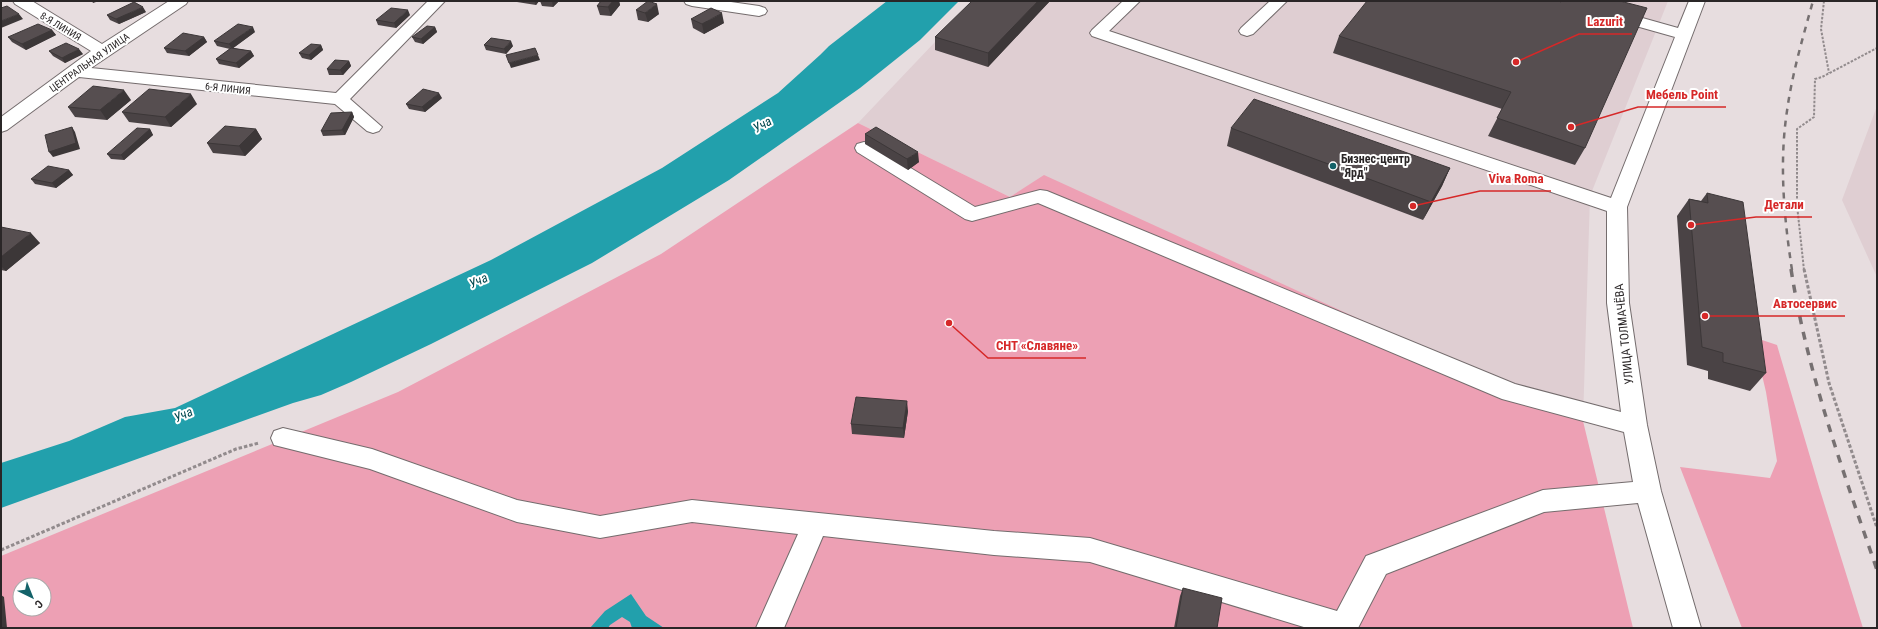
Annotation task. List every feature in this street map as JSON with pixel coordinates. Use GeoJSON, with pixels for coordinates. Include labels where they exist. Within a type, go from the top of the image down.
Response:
{"type":"FeatureCollection","features":[{"type":"Feature","properties":{"kind":"street","name":"8-Я ЛИНИЯ"},"geometry":{"type":"LineString","coordinates":[[21,1],[102,51]]}},
{"type":"Feature","properties":{"kind":"street","name":"ЦЕНТРАЛЬНАЯ УЛИЦА"},"geometry":{"type":"LineString","coordinates":[[1,126],[102,51],[180,1]]}},
{"type":"Feature","properties":{"kind":"street"},"geometry":{"type":"LineString","coordinates":[[374,127],[340,99],[438,1]]}},
{"type":"Feature","properties":{"kind":"street"},"geometry":{"type":"LineString","coordinates":[[692,1],[759,11]]}},
{"type":"Feature","properties":{"kind":"street"},"geometry":{"type":"LineString","coordinates":[[1132,1],[1098,33],[1617,207]]}},
{"type":"Feature","properties":{"kind":"street"},"geometry":{"type":"LineString","coordinates":[[1247,31],[1279,1]]}},
{"type":"Feature","properties":{"kind":"street"},"geometry":{"type":"LineString","coordinates":[[1564,1],[1685,35]]}},
{"type":"Feature","properties":{"kind":"street","name":"УЛИЦА ТОЛМАЧЁВА"},"geometry":{"type":"LineString","coordinates":[[1687,628],[1648,491],[1635,425],[1618,303],[1617,207],[1697,1]]}},
{"type":"Feature","properties":{"kind":"street","name":"6-Я ЛИНИЯ"},"geometry":{"type":"LineString","coordinates":[[74,71],[340,99]]}},
{"type":"Feature","properties":{"kind":"street"},"geometry":{"type":"LineString","coordinates":[[864,148],[972,214],[1040,196],[1510,392],[1635,425]]}},
{"type":"Feature","properties":{"kind":"street"},"geometry":{"type":"LineString","coordinates":[[283,438],[372,459],[517,511],[600,527],[692,511],[994,543],[1090,550],[1344,626],[1376,565],[1543,501],[1648,491]]}},
{"type":"Feature","properties":{"kind":"street"},"geometry":{"type":"LineString","coordinates":[[770,628],[815,525]]}},
{"type":"Feature","properties":{"kind":"path"},"geometry":{"type":"LineString","coordinates":[[1824,1],[1820,16],[1822,42],[1829,74]]}},
{"type":"Feature","properties":{"kind":"path"},"geometry":{"type":"LineString","coordinates":[[1877,48],[1829,74],[1815,79],[1814,117],[1797,129],[1797,205],[1803,266],[1829,383],[1877,528]]}},
{"type":"Feature","properties":{"kind":"path"},"geometry":{"type":"LineString","coordinates":[[1,550],[236,449],[283,438]]}},
{"type":"Feature","properties":{"kind":"shaded area"},"geometry":{"type":"Polygon","coordinates":[[[974,1],[1668,1],[1590,196],[1583,421],[1044,176],[1010,197],[858,123],[974,1]]]}},
{"type":"Feature","properties":{"kind":"shaded area"},"geometry":{"type":"Polygon","coordinates":[[[1877,106],[1877,277],[1842,200],[1877,106]]]}},
{"type":"Feature","properties":{"kind":"shaded area"},"geometry":{"type":"Polygon","coordinates":[[[858,123],[1010,197],[1044,175],[1583,421],[1633,628],[1,628],[1,556],[398,392],[661,254],[858,123]]]}},
{"type":"Feature","properties":{"kind":"shaded area"},"geometry":{"type":"Polygon","coordinates":[[[1753,337],[1777,345],[1863,628],[1742,628],[1680,467],[1770,478],[1777,461],[1766,392],[1753,337]]]}},
{"type":"Feature","properties":{"kind":"water","name":"Уча"},"geometry":{"type":"Polygon","coordinates":[[[887,1],[959,1],[920,40],[860,88],[729,180],[592,263],[431,344],[321,395],[293,403],[1,508],[1,463],[69,441],[125,417],[175,408],[491,260],[662,168],[778,93],[829,46],[887,1]]]}},
{"type":"Feature","properties":{"kind":"water"},"geometry":{"type":"Polygon","coordinates":[[[631,594],[646,616],[664,628],[632,628],[630,622],[622,617],[608,628],[590,628],[605,611],[631,594]]]}},
{"type":"Feature","properties":{"kind":"building"},"geometry":{"type":"Polygon","coordinates":[[[601,1],[613,1],[608,7],[597,6],[601,1]]]}},
{"type":"Feature","properties":{"kind":"building"},"geometry":{"type":"Polygon","coordinates":[[[648,1],[657,4],[645,13],[636,10],[648,1]]]}},
{"type":"Feature","properties":{"kind":"building"},"geometry":{"type":"Polygon","coordinates":[[[972,1],[1038,1],[988,53],[935,37],[972,1]]]}},
{"type":"Feature","properties":{"kind":"building"},"geometry":{"type":"Polygon","coordinates":[[[1367,1],[1620,1],[1647,8],[1585,148],[1497,118],[1511,92],[1339,36],[1367,1]]]}},
{"type":"Feature","properties":{"kind":"building"},"geometry":{"type":"Polygon","coordinates":[[[134,2],[143,7],[116,19],[107,15],[134,2]]]}},
{"type":"Feature","properties":{"kind":"building"},"geometry":{"type":"Polygon","coordinates":[[[7,6],[19,14],[1,21],[1,8],[7,6]]]}},
{"type":"Feature","properties":{"kind":"building"},"geometry":{"type":"Polygon","coordinates":[[[391,8],[408,10],[394,23],[376,20],[391,8]]]}},
{"type":"Feature","properties":{"kind":"building"},"geometry":{"type":"Polygon","coordinates":[[[711,8],[722,13],[702,24],[691,19],[711,8]]]}},
{"type":"Feature","properties":{"kind":"building"},"geometry":{"type":"Polygon","coordinates":[[[38,24],[52,30],[22,44],[8,37],[38,24]]]}},
{"type":"Feature","properties":{"kind":"building"},"geometry":{"type":"Polygon","coordinates":[[[238,24],[253,27],[229,44],[214,41],[238,24]]]}},
{"type":"Feature","properties":{"kind":"building"},"geometry":{"type":"Polygon","coordinates":[[[427,26],[435,27],[421,39],[412,37],[427,26]]]}},
{"type":"Feature","properties":{"kind":"building"},"geometry":{"type":"Polygon","coordinates":[[[183,33],[204,37],[185,51],[164,48],[183,33]]]}},
{"type":"Feature","properties":{"kind":"building"},"geometry":{"type":"Polygon","coordinates":[[[491,38],[511,41],[504,49],[484,45],[491,38]]]}},
{"type":"Feature","properties":{"kind":"building"},"geometry":{"type":"Polygon","coordinates":[[[66,43],[79,49],[62,58],[49,51],[66,43]]]}},
{"type":"Feature","properties":{"kind":"building"},"geometry":{"type":"Polygon","coordinates":[[[311,44],[321,45],[309,55],[299,53],[311,44]]]}},
{"type":"Feature","properties":{"kind":"building"},"geometry":{"type":"Polygon","coordinates":[[[231,48],[251,51],[236,63],[216,59],[231,48]]]}},
{"type":"Feature","properties":{"kind":"building"},"geometry":{"type":"Polygon","coordinates":[[[535,48],[538,55],[509,63],[506,55],[535,48]]]}},
{"type":"Feature","properties":{"kind":"building"},"geometry":{"type":"Polygon","coordinates":[[[335,60],[349,61],[340,70],[327,69],[335,60]]]}},
{"type":"Feature","properties":{"kind":"building"},"geometry":{"type":"Polygon","coordinates":[[[93,86],[124,90],[100,110],[68,107],[93,86]]]}},
{"type":"Feature","properties":{"kind":"building"},"geometry":{"type":"Polygon","coordinates":[[[149,89],[191,94],[165,117],[122,112],[149,89]]]}},
{"type":"Feature","properties":{"kind":"building"},"geometry":{"type":"Polygon","coordinates":[[[423,89],[439,93],[422,107],[406,104],[423,89]]]}},
{"type":"Feature","properties":{"kind":"building"},"geometry":{"type":"Polygon","coordinates":[[[1254,99],[1450,168],[1431,202],[1231,128],[1254,99]]]}},
{"type":"Feature","properties":{"kind":"building"},"geometry":{"type":"Polygon","coordinates":[[[352,112],[342,130],[321,131],[331,113],[352,112]]]}},
{"type":"Feature","properties":{"kind":"building"},"geometry":{"type":"Polygon","coordinates":[[[225,126],[256,129],[239,146],[207,143],[225,126]]]}},
{"type":"Feature","properties":{"kind":"building"},"geometry":{"type":"Polygon","coordinates":[[[72,127],[76,143],[49,152],[45,135],[72,127]]]}},
{"type":"Feature","properties":{"kind":"building"},"geometry":{"type":"Polygon","coordinates":[[[876,127],[918,152],[907,159],[865,134],[876,127]]]}},
{"type":"Feature","properties":{"kind":"building"},"geometry":{"type":"Polygon","coordinates":[[[137,128],[150,129],[121,155],[107,154],[137,128]]]}},
{"type":"Feature","properties":{"kind":"building"},"geometry":{"type":"Polygon","coordinates":[[[48,166],[69,170],[52,183],[31,179],[48,166]]]}},
{"type":"Feature","properties":{"kind":"building"},"geometry":{"type":"Polygon","coordinates":[[[1707,193],[1743,202],[1766,373],[1723,362],[1723,353],[1702,347],[1689,199],[1708,203],[1707,193]]]}},
{"type":"Feature","properties":{"kind":"building"},"geometry":{"type":"Polygon","coordinates":[[[1,227],[31,233],[1,257],[1,227]]]}},
{"type":"Feature","properties":{"kind":"building"},"geometry":{"type":"Polygon","coordinates":[[[856,397],[907,401],[903,428],[851,424],[856,397]]]}},
{"type":"Feature","properties":{"kind":"building"},"geometry":{"type":"Polygon","coordinates":[[[1183,588],[1222,598],[1217,628],[1176,628],[1183,588]]]}},
{"type":"Feature","properties":{"kind":"railway"},"geometry":{"type":"LineString","coordinates":[[1792,270],[1785,211],[1783,150],[1789,97],[1813,1]]}},
{"type":"Feature","properties":{"kind":"railway"},"geometry":{"type":"LineString","coordinates":[[1791,269],[1806,346],[1816,383],[1839,458],[1877,570]]}},
{"type":"Feature","properties":{"kind":"place","name":"Lazurit"},"geometry":{"type":"Point","coordinates":[1516,62]}},
{"type":"Feature","properties":{"kind":"place","name":"Мебель Point"},"geometry":{"type":"Point","coordinates":[1571,127]}},
{"type":"Feature","properties":{"kind":"place","name":"Бизнес-центр \"Ярд\""},"geometry":{"type":"Point","coordinates":[1333,166]}},
{"type":"Feature","properties":{"kind":"place","name":"Viva Roma"},"geometry":{"type":"Point","coordinates":[1413,206]}},
{"type":"Feature","properties":{"kind":"place","name":"Детали"},"geometry":{"type":"Point","coordinates":[1691,225]}},
{"type":"Feature","properties":{"kind":"place","name":"Автосервис"},"geometry":{"type":"Point","coordinates":[1705,316]}},
{"type":"Feature","properties":{"kind":"place","name":"СНТ «Славяне»"},"geometry":{"type":"Point","coordinates":[949,323]}}]}
